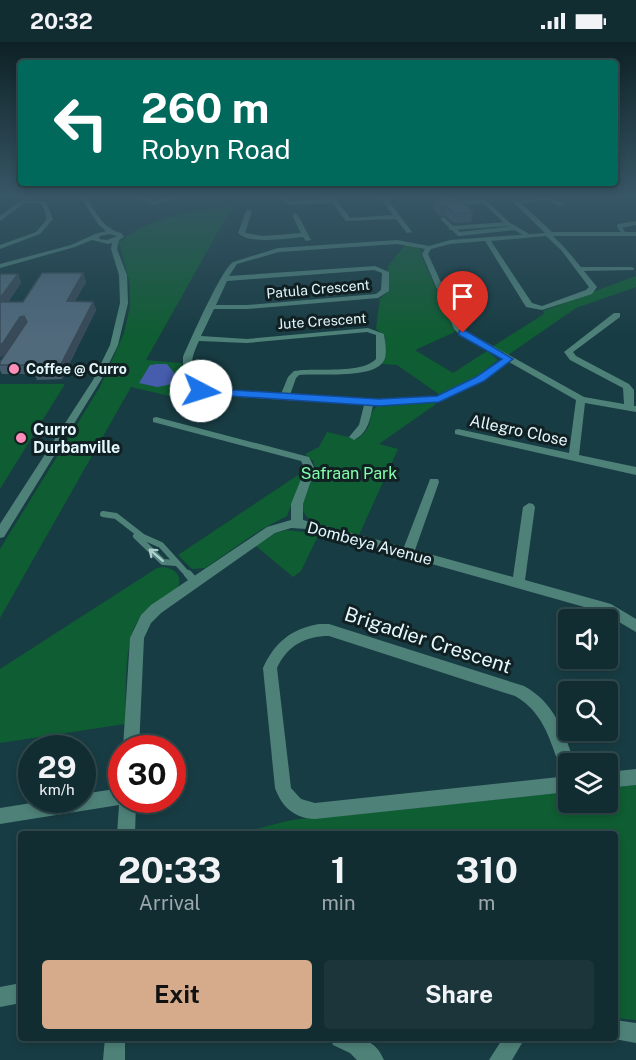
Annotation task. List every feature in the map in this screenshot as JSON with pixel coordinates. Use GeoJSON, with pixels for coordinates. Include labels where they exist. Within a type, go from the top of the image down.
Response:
{"type":"FeatureCollection","features":[{"type":"Feature","properties":{"kind":"street"},"geometry":{"type":"LineString","coordinates":[[0,266],[86,243]]}},
{"type":"Feature","properties":{"kind":"street"},"geometry":{"type":"LineString","coordinates":[[0,534],[97,380],[114,345],[121,321],[124,292],[115,245],[108,243]]}},
{"type":"Feature","properties":{"kind":"street"},"geometry":{"type":"LineString","coordinates":[[309,243],[312,248]]}},
{"type":"Feature","properties":{"kind":"street"},"geometry":{"type":"LineString","coordinates":[[343,243],[275,251],[239,261],[231,266],[186,363],[196,389],[369,402],[445,397],[480,379],[508,359]]}},
{"type":"Feature","properties":{"kind":"street"},"geometry":{"type":"LineString","coordinates":[[413,243],[429,248]]}},
{"type":"Feature","properties":{"kind":"street"},"geometry":{"type":"LineString","coordinates":[[444,243],[429,248],[425,254],[458,329],[581,399],[632,409],[629,390],[626,386],[573,358],[568,352],[617,315]]}},
{"type":"Feature","properties":{"kind":"street"},"geometry":{"type":"LineString","coordinates":[[490,243],[532,308],[542,308],[592,290],[592,285],[556,243]]}},
{"type":"Feature","properties":{"kind":"street","name":"Patula Crescent"},"geometry":{"type":"LineString","coordinates":[[211,307],[247,307],[378,296],[385,291],[386,272],[378,268],[224,279]]}},
{"type":"Feature","properties":{"kind":"street"},"geometry":{"type":"LineString","coordinates":[[579,269],[632,269]]}},
{"type":"Feature","properties":{"kind":"street","name":"Jute Crescent"},"geometry":{"type":"LineString","coordinates":[[196,338],[251,341],[368,330],[380,334],[380,359],[376,365],[365,368],[297,373],[292,376],[285,397]]}},
{"type":"Feature","properties":{"kind":"street"},"geometry":{"type":"LineString","coordinates":[[574,457],[581,399]]}},
{"type":"Feature","properties":{"kind":"street"},"geometry":{"type":"LineString","coordinates":[[354,437],[364,426],[369,402]]}},
{"type":"Feature","properties":{"kind":"street"},"geometry":{"type":"LineString","coordinates":[[156,420],[305,459],[310,469],[297,504],[297,524]]}},
{"type":"Feature","properties":{"kind":"street","name":"Allegro Close"},"geometry":{"type":"LineString","coordinates":[[458,432],[636,471]]}},
{"type":"Feature","properties":{"kind":"street"},"geometry":{"type":"LineString","coordinates":[[408,554],[434,482]]}},
{"type":"Feature","properties":{"kind":"street"},"geometry":{"type":"LineString","coordinates":[[518,584],[529,507]]}},
{"type":"Feature","properties":{"kind":"street","name":"Dombeya Avenue"},"geometry":{"type":"LineString","coordinates":[[132,735],[139,631],[151,614],[271,530],[297,524],[606,609],[636,626]]}},
{"type":"Feature","properties":{"kind":"street"},"geometry":{"type":"LineString","coordinates":[[636,615],[636,626]]}},
{"type":"Feature","properties":{"kind":"street","name":"Brigadier Crescent"},"geometry":{"type":"LineString","coordinates":[[558,785],[315,811],[300,808],[289,800],[283,788],[270,668],[278,652],[297,635],[315,630],[329,630],[519,691],[534,699],[548,715],[563,753]]}},
{"type":"Feature","properties":{"kind":"street"},"geometry":{"type":"LineString","coordinates":[[618,779],[636,777]]}},
{"type":"Feature","properties":{"kind":"street"},"geometry":{"type":"LineString","coordinates":[[0,816],[108,798]]}},
{"type":"Feature","properties":{"kind":"street"},"geometry":{"type":"LineString","coordinates":[[126,831],[127,813]]}},
{"type":"Feature","properties":{"kind":"street"},"geometry":{"type":"LineString","coordinates":[[0,997],[18,994]]}},
{"type":"Feature","properties":{"kind":"street"},"geometry":{"type":"LineString","coordinates":[[618,1030],[636,1033]]}},
{"type":"Feature","properties":{"kind":"street"},"geometry":{"type":"LineString","coordinates":[[114,1060],[115,1041]]}},
{"type":"Feature","properties":{"kind":"street"},"geometry":{"type":"LineString","coordinates":[[346,1041],[357,1046],[373,1060]]}},
{"type":"Feature","properties":{"kind":"street"},"geometry":{"type":"LineString","coordinates":[[500,1060],[513,1041]]}},
{"type":"Feature","properties":{"kind":"lane"},"geometry":{"type":"LineString","coordinates":[[103,514],[116,516],[163,562],[176,563]]}},
{"type":"Feature","properties":{"kind":"lane"},"geometry":{"type":"LineString","coordinates":[[131,529],[161,545],[173,555],[176,563],[195,582]]}},
{"type":"Feature","properties":{"kind":"green space"},"geometry":{"type":"Polygon","coordinates":[[[119,243],[212,243],[146,360],[181,363],[192,391],[219,396],[212,406],[131,387],[0,618],[0,549],[100,387],[124,333],[130,307],[130,284],[119,243]]]}},
{"type":"Feature","properties":{"kind":"green space"},"geometry":{"type":"Polygon","coordinates":[[[406,244],[421,249],[421,254],[455,332],[415,350],[453,373],[487,351],[498,360],[475,378],[440,395],[397,365],[382,364],[385,336],[376,329],[380,298],[388,292],[388,266],[406,244]]]}},
{"type":"Feature","properties":{"kind":"green space"},"geometry":{"type":"Polygon","coordinates":[[[636,276],[636,287],[576,308],[508,355],[492,347],[544,314],[543,311],[636,276]]]}},
{"type":"Feature","properties":{"kind":"green space"},"geometry":{"type":"Polygon","coordinates":[[[0,384],[65,384],[0,489],[0,384]]]}},
{"type":"Feature","properties":{"kind":"green space","name":"Safraan Park"},"geometry":{"type":"Polygon","coordinates":[[[435,402],[436,404],[379,444],[398,449],[359,535],[326,527],[310,520],[302,507],[315,467],[313,461],[305,454],[319,447],[327,432],[357,439],[366,430],[376,407],[435,402]]]}},
{"type":"Feature","properties":{"kind":"green space"},"geometry":{"type":"Polygon","coordinates":[[[304,471],[287,516],[262,529],[205,568],[192,569],[178,555],[304,471]]]}},
{"type":"Feature","properties":{"kind":"green space"},"geometry":{"type":"Polygon","coordinates":[[[287,530],[319,534],[301,571],[293,577],[256,546],[276,533],[287,530]]]}},
{"type":"Feature","properties":{"kind":"green space"},"geometry":{"type":"Polygon","coordinates":[[[157,568],[171,569],[179,577],[179,584],[177,588],[152,606],[134,628],[126,669],[125,724],[53,735],[18,735],[18,740],[0,743],[0,669],[157,568]]]}},
{"type":"Feature","properties":{"kind":"green space"},"geometry":{"type":"Polygon","coordinates":[[[636,785],[636,1020],[618,1018],[618,831],[248,831],[299,819],[558,793],[558,813],[618,813],[618,787],[636,785]]]}},
{"type":"Feature","properties":{"kind":"water"},"geometry":{"type":"Polygon","coordinates":[[[167,364],[175,374],[178,383],[157,387],[139,383],[150,365],[167,364]]]}},
{"type":"Feature","properties":{"kind":"building"},"geometry":{"type":"Polygon","coordinates":[[[42,273],[83,273],[67,301],[93,302],[58,370],[33,370],[36,365],[0,365],[27,322],[24,316],[20,317],[0,345],[0,302],[23,302],[42,273]]]}},
{"type":"Feature","properties":{"kind":"building"},"geometry":{"type":"Polygon","coordinates":[[[18,274],[0,298],[0,275],[18,274]]]}},
{"type":"Feature","properties":{"kind":"place","name":"Coffee @ Curro"},"geometry":{"type":"Point","coordinates":[14,369]}},
{"type":"Feature","properties":{"kind":"place","name":"Curro Durbanville"},"geometry":{"type":"Point","coordinates":[21,438]}},
{"type":"Feature","properties":{"kind":"route"},"geometry":{"type":"LineString","coordinates":[[201,391],[379,403],[439,399],[480,379],[508,359],[463,333]]}}]}
